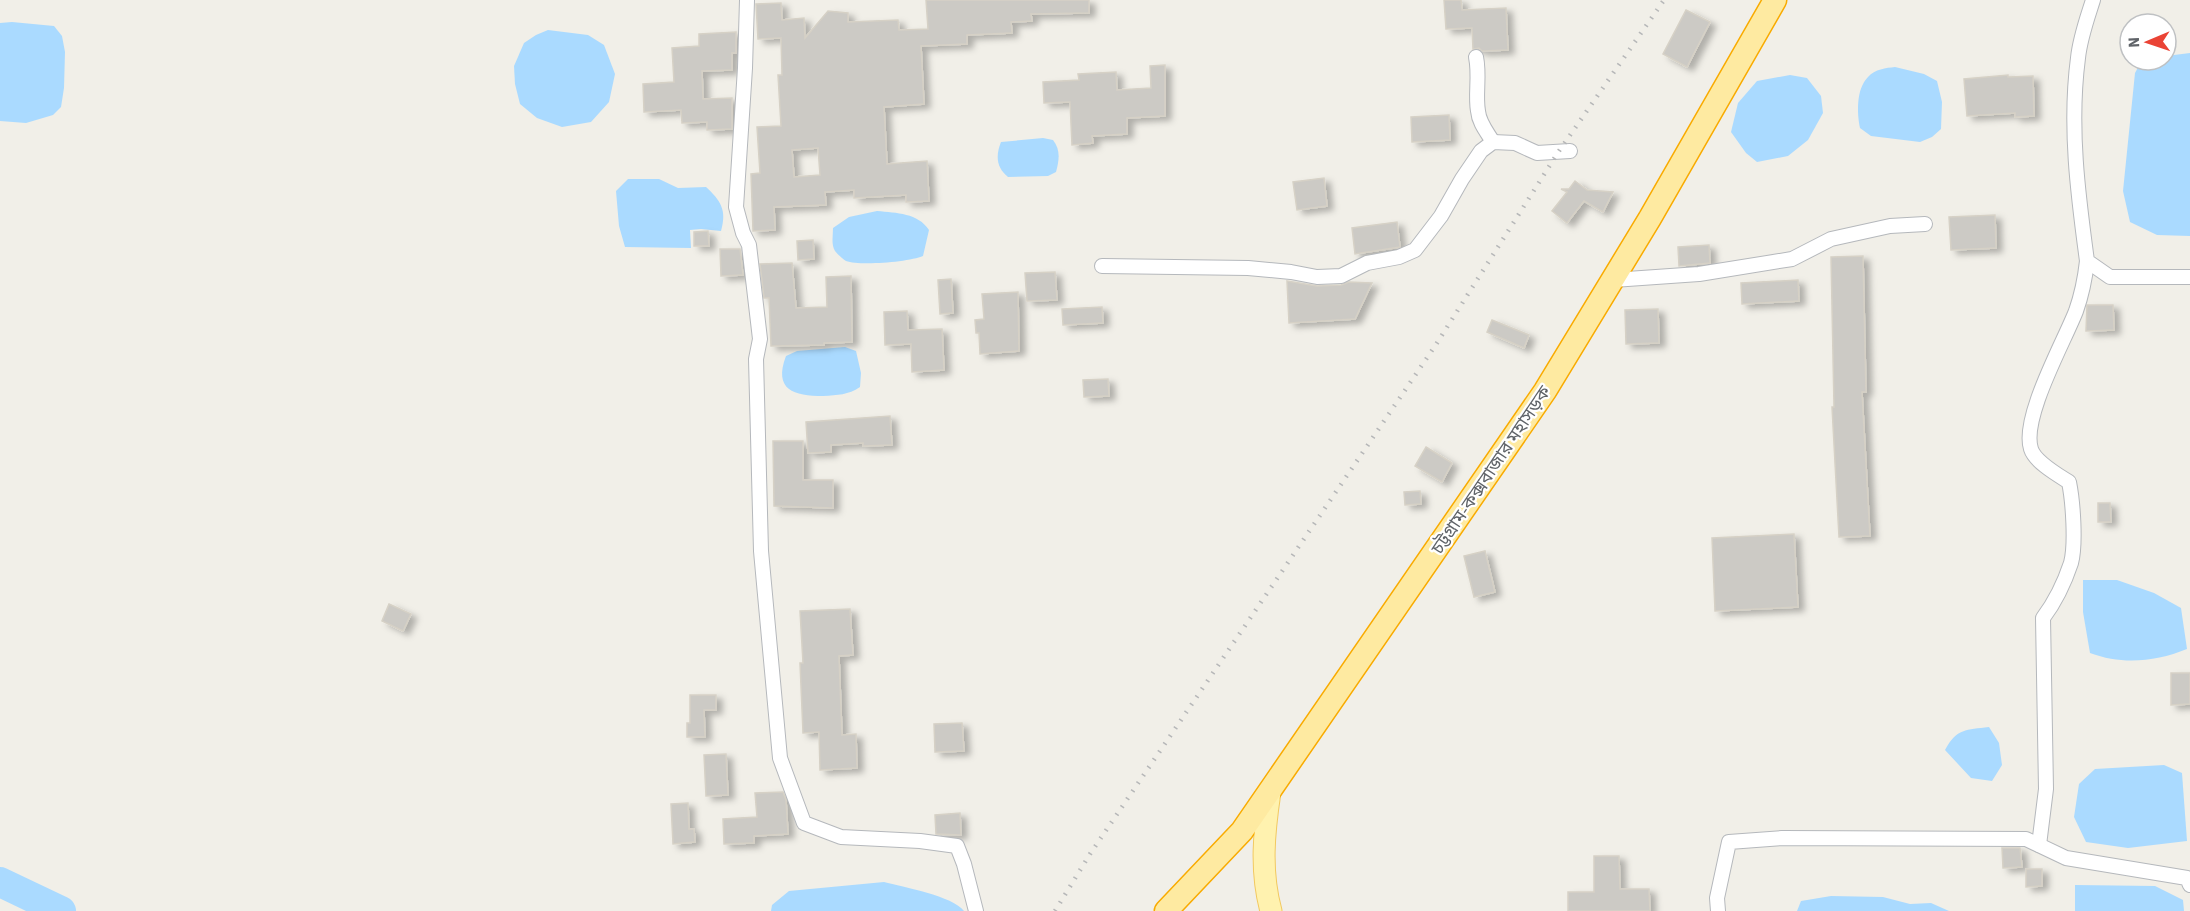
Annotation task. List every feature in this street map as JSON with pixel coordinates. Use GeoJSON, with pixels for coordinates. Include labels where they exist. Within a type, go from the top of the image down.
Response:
{"type":"FeatureCollection","features":[{"type":"Feature","properties":{"kind":"highway","name":"চট্টগ্রাম-কক্সবাজার মহাসড়ক"},"geometry":{"type":"LineString","coordinates":[[1166,911],[1242,831],[1545,392],[1613,280],[1774,0]]}},
{"type":"Feature","properties":{"kind":"main road"},"geometry":{"type":"LineString","coordinates":[[1270,792],[1264,831],[1263,870],[1271,911]]}},
{"type":"Feature","properties":{"kind":"street"},"geometry":{"type":"LineString","coordinates":[[747,0],[746,68],[736,207],[742,233],[749,244],[760,339],[756,359],[761,551],[780,758],[804,823],[841,837],[920,841],[957,846],[964,864],[975,911]]}},
{"type":"Feature","properties":{"kind":"street"},"geometry":{"type":"LineString","coordinates":[[2039,845],[2046,789],[2043,618],[2050,608],[2071,561],[2073,505],[2069,482],[2046,466],[2031,451],[2029,432],[2034,410],[2076,310],[2085,282],[2087,261],[2075,167],[2076,84],[2078,57],[2093,0]]}},
{"type":"Feature","properties":{"kind":"street"},"geometry":{"type":"LineString","coordinates":[[1476,57],[1479,72],[1477,110],[1481,123],[1493,142]]}},
{"type":"Feature","properties":{"kind":"street"},"geometry":{"type":"LineString","coordinates":[[1102,266],[1248,268],[1317,277],[1341,276],[1367,263],[1399,257],[1415,250],[1441,216],[1462,179],[1481,152],[1493,142],[1515,143],[1537,153],[1570,152]]}},
{"type":"Feature","properties":{"kind":"street"},"geometry":{"type":"LineString","coordinates":[[1613,280],[1699,274],[1792,259],[1832,239],[1890,226],[1925,224]]}},
{"type":"Feature","properties":{"kind":"street"},"geometry":{"type":"LineString","coordinates":[[2087,261],[2110,277],[2190,277]]}},
{"type":"Feature","properties":{"kind":"street"},"geometry":{"type":"LineString","coordinates":[[1718,911],[1718,898],[1729,842],[1782,838],[2026,839],[2066,858],[2187,878],[2190,885]]}},
{"type":"Feature","properties":{"kind":"water"},"geometry":{"type":"Polygon","coordinates":[[[0,23],[54,26],[62,36],[65,52],[61,107],[53,115],[26,123],[0,121],[0,23]]]}},
{"type":"Feature","properties":{"kind":"water"},"geometry":{"type":"Polygon","coordinates":[[[548,30],[588,35],[604,45],[615,74],[609,102],[591,122],[562,127],[537,118],[520,104],[515,84],[514,66],[524,43],[548,30]]]}},
{"type":"Feature","properties":{"kind":"water"},"geometry":{"type":"Polygon","coordinates":[[[2190,53],[2190,236],[2157,235],[2130,222],[2123,191],[2135,73],[2178,72],[2178,54],[2190,53]]]}},
{"type":"Feature","properties":{"kind":"water"},"geometry":{"type":"Polygon","coordinates":[[[1895,67],[1924,74],[1937,81],[1942,102],[1941,129],[1932,137],[1920,142],[1871,136],[1860,128],[1858,101],[1864,82],[1874,72],[1895,67]]]}},
{"type":"Feature","properties":{"kind":"water"},"geometry":{"type":"Polygon","coordinates":[[[1790,75],[1807,78],[1821,96],[1823,113],[1808,140],[1788,156],[1757,162],[1746,153],[1731,132],[1738,103],[1757,81],[1790,75]]]}},
{"type":"Feature","properties":{"kind":"water"},"geometry":{"type":"Polygon","coordinates":[[[1043,138],[1053,140],[1057,148],[1056,172],[1048,176],[1008,177],[1004,174],[998,162],[1001,142],[1043,138]]]}},
{"type":"Feature","properties":{"kind":"water"},"geometry":{"type":"Polygon","coordinates":[[[628,179],[659,179],[678,188],[706,187],[721,206],[723,224],[721,231],[690,230],[691,248],[625,247],[619,226],[616,191],[628,179]]]}},
{"type":"Feature","properties":{"kind":"water"},"geometry":{"type":"Polygon","coordinates":[[[877,211],[906,215],[924,224],[929,230],[923,256],[896,262],[862,263],[846,261],[839,255],[833,246],[833,228],[849,217],[877,211]]]}},
{"type":"Feature","properties":{"kind":"water"},"geometry":{"type":"Polygon","coordinates":[[[845,347],[856,351],[861,373],[860,387],[843,394],[813,396],[795,392],[784,384],[782,377],[786,356],[797,351],[845,347]]]}},
{"type":"Feature","properties":{"kind":"water"},"geometry":{"type":"Polygon","coordinates":[[[2083,580],[2117,580],[2154,593],[2181,608],[2187,649],[2163,657],[2138,660],[2114,659],[2090,653],[2083,612],[2083,580]]]}},
{"type":"Feature","properties":{"kind":"water"},"geometry":{"type":"Polygon","coordinates":[[[1989,727],[1999,743],[2002,765],[1992,781],[1971,778],[1945,750],[1949,743],[1963,731],[1989,727]]]}},
{"type":"Feature","properties":{"kind":"water"},"geometry":{"type":"Polygon","coordinates":[[[2164,765],[2182,773],[2187,841],[2128,848],[2086,842],[2074,817],[2079,784],[2095,769],[2164,765]]]}},
{"type":"Feature","properties":{"kind":"water"},"geometry":{"type":"Polygon","coordinates":[[[884,882],[939,897],[950,901],[964,911],[771,911],[772,905],[789,891],[884,882]]]}},
{"type":"Feature","properties":{"kind":"water"},"geometry":{"type":"Polygon","coordinates":[[[2075,885],[2155,886],[2183,900],[2184,911],[2075,911],[2075,885]]]}},
{"type":"Feature","properties":{"kind":"water"},"geometry":{"type":"Polygon","coordinates":[[[1831,896],[1883,897],[1910,904],[1931,903],[1949,911],[1797,911],[1801,901],[1831,896]]]}},
{"type":"Feature","properties":{"kind":"building"},"geometry":{"type":"Polygon","coordinates":[[[926,0],[1089,0],[1089,13],[1031,14],[1032,21],[1011,22],[1012,33],[967,35],[967,44],[921,46],[924,104],[884,107],[887,164],[927,161],[929,201],[906,202],[906,195],[854,198],[854,190],[825,192],[826,205],[774,207],[775,230],[753,231],[751,174],[760,173],[757,127],[781,126],[778,75],[782,75],[781,38],[758,39],[756,4],[781,3],[782,20],[804,18],[805,38],[828,11],[848,13],[848,22],[898,20],[899,30],[928,29],[926,0]],[[818,148],[792,150],[794,177],[820,175],[818,148]]]}},
{"type":"Feature","properties":{"kind":"building"},"geometry":{"type":"Polygon","coordinates":[[[1444,0],[1461,0],[1462,10],[1506,8],[1508,50],[1473,49],[1472,28],[1446,29],[1444,0]]]}},
{"type":"Feature","properties":{"kind":"building"},"geometry":{"type":"Polygon","coordinates":[[[1686,10],[1710,22],[1687,67],[1663,54],[1686,10]]]}},
{"type":"Feature","properties":{"kind":"building"},"geometry":{"type":"Polygon","coordinates":[[[736,32],[736,53],[732,53],[732,70],[702,71],[703,99],[732,98],[732,129],[707,130],[707,122],[682,123],[681,110],[644,112],[643,84],[674,82],[672,48],[699,46],[699,34],[736,32]]]}},
{"type":"Feature","properties":{"kind":"building"},"geometry":{"type":"Polygon","coordinates":[[[1165,65],[1165,116],[1127,118],[1127,134],[1092,136],[1093,143],[1072,145],[1070,102],[1044,103],[1043,82],[1079,80],[1078,74],[1116,72],[1117,90],[1151,88],[1150,66],[1165,65]]]}},
{"type":"Feature","properties":{"kind":"building"},"geometry":{"type":"Polygon","coordinates":[[[2008,75],[2008,77],[2033,76],[2034,116],[2015,117],[2015,113],[1967,116],[1964,79],[2008,75]]]}},
{"type":"Feature","properties":{"kind":"building"},"geometry":{"type":"Polygon","coordinates":[[[1449,115],[1450,140],[1412,142],[1411,117],[1449,115]]]}},
{"type":"Feature","properties":{"kind":"building"},"geometry":{"type":"Polygon","coordinates":[[[1324,178],[1327,206],[1297,210],[1293,182],[1324,178]]]}},
{"type":"Feature","properties":{"kind":"building"},"geometry":{"type":"Polygon","coordinates":[[[1575,181],[1587,190],[1613,192],[1603,212],[1584,201],[1567,223],[1552,211],[1567,192],[1561,189],[1569,189],[1575,181]]]}},
{"type":"Feature","properties":{"kind":"building"},"geometry":{"type":"Polygon","coordinates":[[[1995,215],[1996,248],[1951,250],[1949,217],[1995,215]]]}},
{"type":"Feature","properties":{"kind":"building"},"geometry":{"type":"Polygon","coordinates":[[[1397,222],[1400,247],[1355,254],[1352,228],[1397,222]]]}},
{"type":"Feature","properties":{"kind":"building"},"geometry":{"type":"Polygon","coordinates":[[[708,231],[709,246],[694,246],[694,232],[708,231]]]}},
{"type":"Feature","properties":{"kind":"building"},"geometry":{"type":"Polygon","coordinates":[[[813,240],[814,259],[798,260],[797,241],[813,240]]]}},
{"type":"Feature","properties":{"kind":"building"},"geometry":{"type":"Polygon","coordinates":[[[1709,245],[1710,263],[1679,266],[1678,247],[1709,245]]]}},
{"type":"Feature","properties":{"kind":"building"},"geometry":{"type":"Polygon","coordinates":[[[720,249],[740,249],[743,275],[721,276],[720,249]]]}},
{"type":"Feature","properties":{"kind":"building"},"geometry":{"type":"Polygon","coordinates":[[[1863,256],[1866,392],[1862,392],[1870,536],[1839,537],[1832,407],[1834,407],[1831,257],[1863,256]]]}},
{"type":"Feature","properties":{"kind":"building"},"geometry":{"type":"Polygon","coordinates":[[[792,263],[796,308],[827,307],[826,277],[851,276],[852,342],[771,346],[769,298],[764,298],[760,264],[792,263]]]}},
{"type":"Feature","properties":{"kind":"building"},"geometry":{"type":"Polygon","coordinates":[[[1055,272],[1057,300],[1027,301],[1025,273],[1055,272]]]}},
{"type":"Feature","properties":{"kind":"building"},"geometry":{"type":"Polygon","coordinates":[[[951,279],[953,313],[940,314],[938,280],[951,279]]]}},
{"type":"Feature","properties":{"kind":"building"},"geometry":{"type":"Polygon","coordinates":[[[1798,280],[1799,301],[1742,304],[1741,283],[1798,280]]]}},
{"type":"Feature","properties":{"kind":"building"},"geometry":{"type":"Polygon","coordinates":[[[1287,281],[1317,286],[1341,285],[1349,282],[1372,283],[1355,319],[1289,323],[1287,281]]]}},
{"type":"Feature","properties":{"kind":"building"},"geometry":{"type":"Polygon","coordinates":[[[1018,292],[1019,351],[980,354],[979,333],[976,333],[975,320],[984,319],[982,294],[1018,292]]]}},
{"type":"Feature","properties":{"kind":"building"},"geometry":{"type":"Polygon","coordinates":[[[2087,305],[2113,305],[2114,330],[2086,331],[2087,305]]]}},
{"type":"Feature","properties":{"kind":"building"},"geometry":{"type":"Polygon","coordinates":[[[1102,307],[1103,323],[1063,325],[1062,309],[1102,307]]]}},
{"type":"Feature","properties":{"kind":"building"},"geometry":{"type":"Polygon","coordinates":[[[1658,309],[1659,343],[1626,344],[1625,310],[1658,309]]]}},
{"type":"Feature","properties":{"kind":"building"},"geometry":{"type":"Polygon","coordinates":[[[907,311],[908,330],[942,329],[944,370],[912,372],[911,344],[885,345],[884,312],[907,311]]]}},
{"type":"Feature","properties":{"kind":"building"},"geometry":{"type":"Polygon","coordinates":[[[1492,320],[1529,335],[1524,348],[1487,332],[1492,320]]]}},
{"type":"Feature","properties":{"kind":"building"},"geometry":{"type":"Polygon","coordinates":[[[1108,379],[1109,396],[1084,397],[1083,380],[1108,379]]]}},
{"type":"Feature","properties":{"kind":"building"},"geometry":{"type":"Polygon","coordinates":[[[890,416],[892,445],[863,446],[863,443],[831,445],[831,452],[808,453],[806,422],[890,416]]]}},
{"type":"Feature","properties":{"kind":"building"},"geometry":{"type":"Polygon","coordinates":[[[773,441],[803,441],[803,480],[833,480],[833,508],[774,506],[773,441]]]}},
{"type":"Feature","properties":{"kind":"building"},"geometry":{"type":"Polygon","coordinates":[[[1426,447],[1452,463],[1442,482],[1415,466],[1426,447]]]}},
{"type":"Feature","properties":{"kind":"building"},"geometry":{"type":"Polygon","coordinates":[[[1420,491],[1421,504],[1405,505],[1404,492],[1420,491]]]}},
{"type":"Feature","properties":{"kind":"building"},"geometry":{"type":"Polygon","coordinates":[[[2098,503],[2110,503],[2111,522],[2098,522],[2098,503]]]}},
{"type":"Feature","properties":{"kind":"building"},"geometry":{"type":"Polygon","coordinates":[[[1794,534],[1798,607],[1715,611],[1712,538],[1794,534]]]}},
{"type":"Feature","properties":{"kind":"building"},"geometry":{"type":"Polygon","coordinates":[[[1485,551],[1495,592],[1474,597],[1464,556],[1485,551]]]}},
{"type":"Feature","properties":{"kind":"building"},"geometry":{"type":"Polygon","coordinates":[[[389,604],[411,614],[403,631],[382,621],[389,604]]]}},
{"type":"Feature","properties":{"kind":"building"},"geometry":{"type":"Polygon","coordinates":[[[850,609],[853,655],[839,656],[842,735],[856,734],[857,768],[820,770],[819,732],[803,733],[800,611],[850,609]]]}},
{"type":"Feature","properties":{"kind":"building"},"geometry":{"type":"Polygon","coordinates":[[[2171,673],[2190,673],[2190,704],[2171,705],[2171,673]]]}},
{"type":"Feature","properties":{"kind":"building"},"geometry":{"type":"Polygon","coordinates":[[[690,695],[716,695],[716,710],[704,710],[705,737],[687,737],[687,723],[690,723],[690,695]]]}},
{"type":"Feature","properties":{"kind":"building"},"geometry":{"type":"Polygon","coordinates":[[[962,723],[964,751],[935,752],[934,724],[962,723]]]}},
{"type":"Feature","properties":{"kind":"building"},"geometry":{"type":"Polygon","coordinates":[[[726,754],[728,795],[706,796],[704,755],[726,754]]]}},
{"type":"Feature","properties":{"kind":"building"},"geometry":{"type":"Polygon","coordinates":[[[783,792],[786,800],[788,834],[754,836],[754,843],[724,844],[723,819],[757,817],[755,793],[783,792]]]}},
{"type":"Feature","properties":{"kind":"building"},"geometry":{"type":"Polygon","coordinates":[[[688,803],[689,829],[694,829],[695,842],[673,844],[671,804],[688,803]]]}},
{"type":"Feature","properties":{"kind":"building"},"geometry":{"type":"Polygon","coordinates":[[[960,813],[961,835],[936,834],[935,815],[960,813]]]}},
{"type":"Feature","properties":{"kind":"building"},"geometry":{"type":"Polygon","coordinates":[[[2002,848],[2020,848],[2022,867],[2003,868],[2002,848]]]}},
{"type":"Feature","properties":{"kind":"building"},"geometry":{"type":"Polygon","coordinates":[[[1594,856],[1619,856],[1620,889],[1649,889],[1650,911],[1568,911],[1568,892],[1594,892],[1594,856]]]}},
{"type":"Feature","properties":{"kind":"building"},"geometry":{"type":"Polygon","coordinates":[[[2026,869],[2042,869],[2042,886],[2026,887],[2026,869]]]}},
{"type":"Feature","properties":{"kind":"waterway"},"geometry":{"type":"LineString","coordinates":[[0,882],[61,911]]}},
{"type":"Feature","properties":{"kind":"railway"},"geometry":{"type":"LineString","coordinates":[[1055,911],[1090,854],[1435,346],[1559,151],[1664,0]]}}]}
